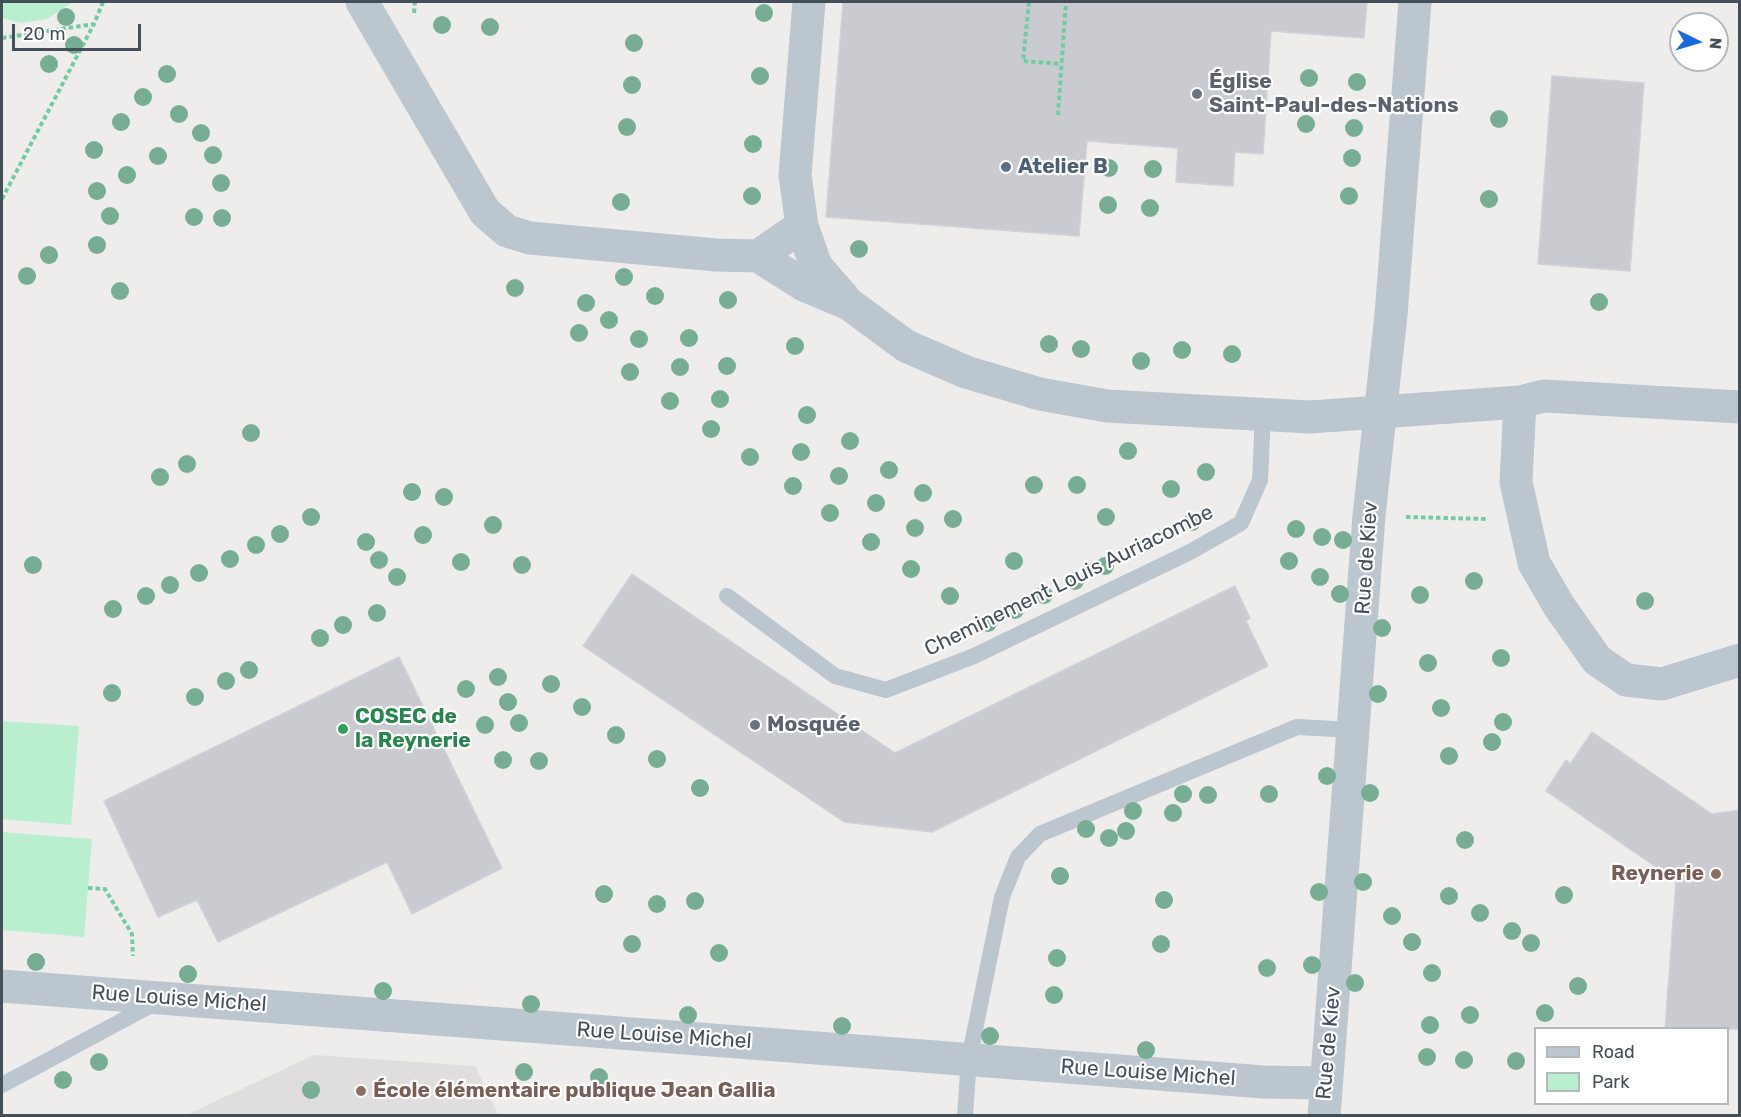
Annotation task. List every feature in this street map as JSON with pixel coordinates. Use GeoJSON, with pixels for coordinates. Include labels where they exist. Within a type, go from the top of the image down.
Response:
{"type":"FeatureCollection","features":[{"type":"Feature","properties":{"kind":"street"},"geometry":{"type":"LineString","coordinates":[[362,2],[485,212],[507,231],[530,238],[758,256],[804,285],[849,304]]}},
{"type":"Feature","properties":{"kind":"street"},"geometry":{"type":"LineString","coordinates":[[809,2],[795,175],[802,226],[816,266],[849,304],[906,346],[966,372],[1040,394],[1107,406],[1310,417],[1520,402],[1544,396],[1740,407]]}},
{"type":"Feature","properties":{"kind":"street","name":"Rue de Kiev"},"geometry":{"type":"LineString","coordinates":[[1324,1116],[1369,516],[1393,291],[1415,2]]}},
{"type":"Feature","properties":{"kind":"street"},"geometry":{"type":"LineString","coordinates":[[758,256],[802,226]]}},
{"type":"Feature","properties":{"kind":"street"},"geometry":{"type":"LineString","coordinates":[[1520,402],[1516,482],[1534,563],[1559,606],[1597,660],[1626,680],[1662,684],[1740,660]]}},
{"type":"Feature","properties":{"kind":"street","name":"Rue Louise Michel"},"geometry":{"type":"LineString","coordinates":[[2,986],[1264,1082],[1326,1083]]}},
{"type":"Feature","properties":{"kind":"lane","name":"Cheminement Louis Auriacombe"},"geometry":{"type":"LineString","coordinates":[[726,596],[835,676],[886,690],[974,657],[1190,552],[1242,523],[1260,480],[1263,416]]}},
{"type":"Feature","properties":{"kind":"lane"},"geometry":{"type":"LineString","coordinates":[[965,1116],[969,1059],[1002,897],[1018,857],[1040,834],[1297,727],[1354,730]]}},
{"type":"Feature","properties":{"kind":"lane"},"geometry":{"type":"LineString","coordinates":[[2,1085],[150,997]]}},
{"type":"Feature","properties":{"kind":"path"},"geometry":{"type":"LineString","coordinates":[[2,199],[94,24],[103,2]]}},
{"type":"Feature","properties":{"kind":"path"},"geometry":{"type":"LineString","coordinates":[[1029,2],[1023,61],[1061,64]]}},
{"type":"Feature","properties":{"kind":"path"},"geometry":{"type":"LineString","coordinates":[[1058,115],[1066,2]]}},
{"type":"Feature","properties":{"kind":"path"},"geometry":{"type":"LineString","coordinates":[[2,38],[94,24]]}},
{"type":"Feature","properties":{"kind":"path"},"geometry":{"type":"LineString","coordinates":[[1369,516],[1523,519]]}},
{"type":"Feature","properties":{"kind":"path"},"geometry":{"type":"LineString","coordinates":[[88,888],[105,889],[132,934],[150,997]]}},
{"type":"Feature","properties":{"kind":"shaded area","name":"École élémentaire publique Jean Gallia"},"geometry":{"type":"Polygon","coordinates":[[[314,1055],[475,1066],[498,1115],[184,1116],[314,1055]]]}},
{"type":"Feature","properties":{"kind":"green space"},"geometry":{"type":"Polygon","coordinates":[[[2,2],[73,2],[47,19],[21,23],[2,18],[2,2]]]}},
{"type":"Feature","properties":{"kind":"green space"},"geometry":{"type":"Polygon","coordinates":[[[2,721],[79,726],[71,825],[2,819],[2,721]]]}},
{"type":"Feature","properties":{"kind":"green space"},"geometry":{"type":"Polygon","coordinates":[[[2,832],[92,839],[84,937],[2,930],[2,832]]]}},
{"type":"Feature","properties":{"kind":"building"},"geometry":{"type":"Polygon","coordinates":[[[843,2],[1367,2],[1364,38],[1271,31],[1263,154],[1235,152],[1233,186],[1176,182],[1178,148],[1087,141],[1079,236],[826,217],[843,2]]]}},
{"type":"Feature","properties":{"kind":"building"},"geometry":{"type":"Polygon","coordinates":[[[1552,76],[1644,83],[1630,271],[1538,264],[1552,76]]]}},
{"type":"Feature","properties":{"kind":"building"},"geometry":{"type":"Polygon","coordinates":[[[632,574],[895,753],[1235,586],[1250,618],[1246,621],[1268,666],[932,832],[844,822],[583,646],[632,574]]]}},
{"type":"Feature","properties":{"kind":"building","name":"COSEC de la Reynerie"},"geometry":{"type":"Polygon","coordinates":[[[399,657],[502,868],[412,914],[387,862],[218,942],[197,900],[158,917],[104,801],[399,657]]]}},
{"type":"Feature","properties":{"kind":"building"},"geometry":{"type":"Polygon","coordinates":[[[1592,732],[1712,814],[1740,810],[1740,1029],[1665,1027],[1676,881],[1546,791],[1566,760],[1570,764],[1592,732]]]}},
{"type":"Feature","properties":{"kind":"place","name":"Église Saint-Paul-des-Nations"},"geometry":{"type":"Point","coordinates":[1197,94]}},
{"type":"Feature","properties":{"kind":"place","name":"Atelier B"},"geometry":{"type":"Point","coordinates":[1006,167]}},
{"type":"Feature","properties":{"kind":"place","name":"Mosquée"},"geometry":{"type":"Point","coordinates":[755,725]}},
{"type":"Feature","properties":{"kind":"place","name":"COSEC de la Reynerie"},"geometry":{"type":"Point","coordinates":[343,729]}},
{"type":"Feature","properties":{"kind":"place","name":"Reynerie"},"geometry":{"type":"Point","coordinates":[1716,874]}},
{"type":"Feature","properties":{"kind":"place","name":"École élémentaire publique Jean Gallia"},"geometry":{"type":"Point","coordinates":[361,1091]}}]}
